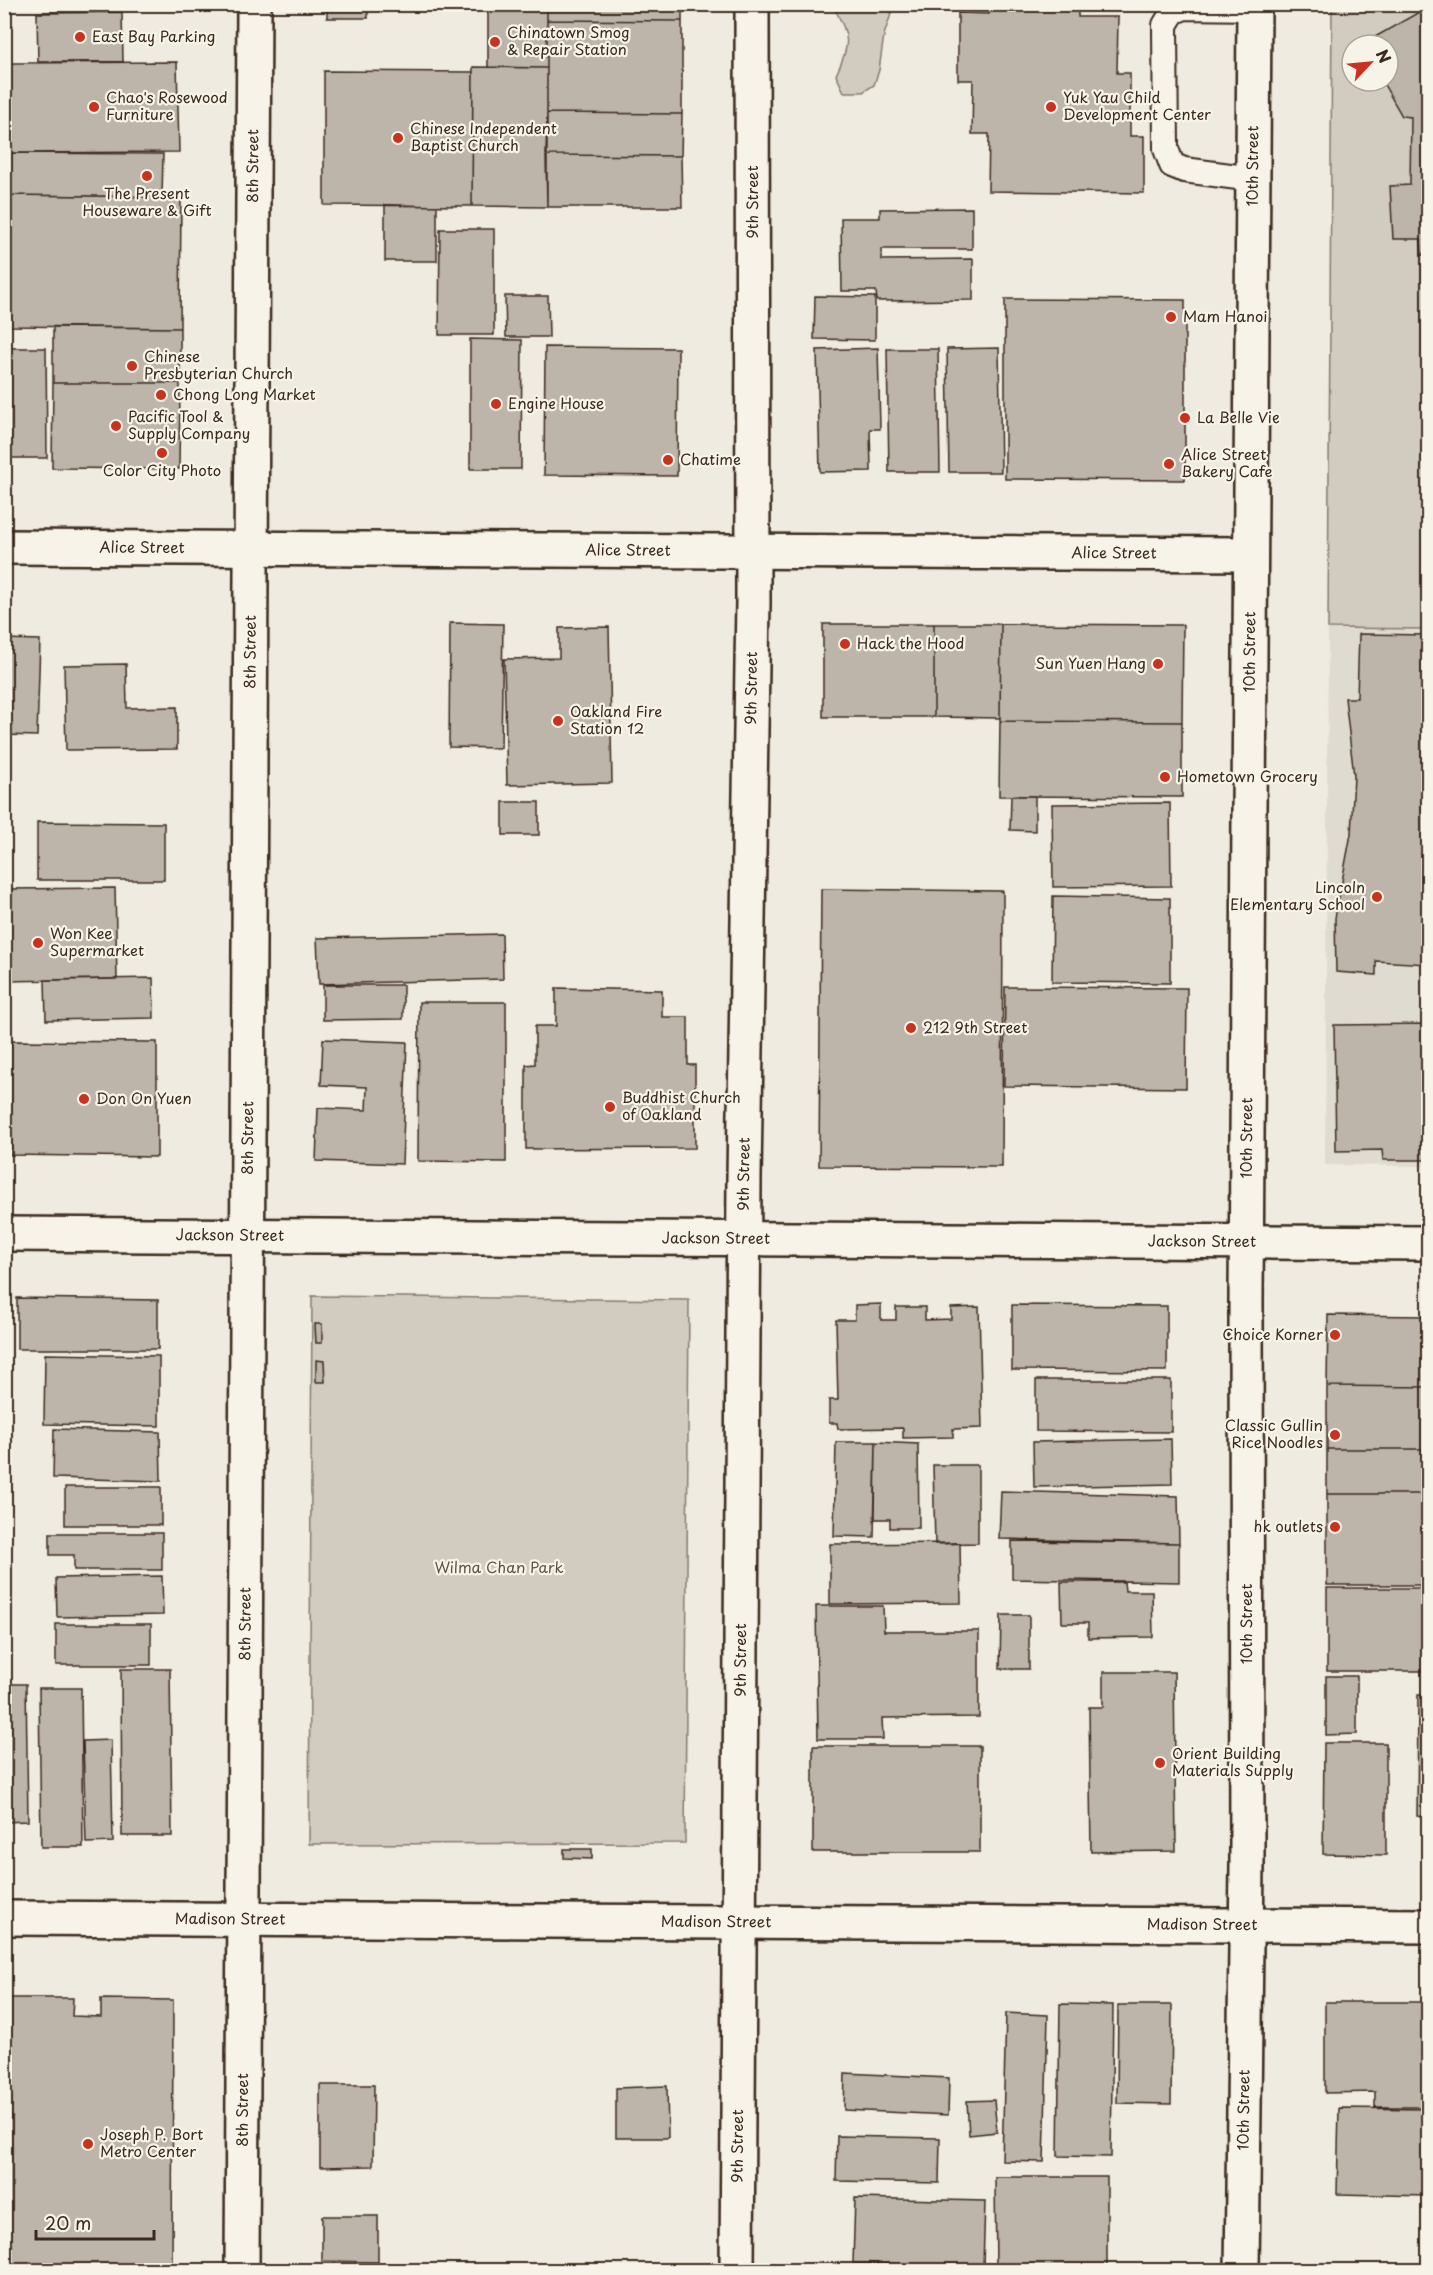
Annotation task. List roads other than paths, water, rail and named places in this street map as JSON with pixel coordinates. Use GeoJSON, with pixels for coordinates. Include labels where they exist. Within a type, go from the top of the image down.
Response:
{"type":"FeatureCollection","features":[{"type":"Feature","properties":{"kind":"street","name":"8th Street"},"geometry":{"type":"LineString","coordinates":[[242,2271],[254,4]]}},
{"type":"Feature","properties":{"kind":"street","name":"9th Street"},"geometry":{"type":"LineString","coordinates":[[737,2271],[743,1239],[753,552],[753,4]]}},
{"type":"Feature","properties":{"kind":"street","name":"10th Street"},"geometry":{"type":"LineString","coordinates":[[1242,2271],[1246,1925],[1253,6]]}},
{"type":"Feature","properties":{"kind":"street","name":"Alice Street"},"geometry":{"type":"LineString","coordinates":[[4,547],[1250,554]]}},
{"type":"Feature","properties":{"kind":"street","name":"Jackson Street"},"geometry":{"type":"LineString","coordinates":[[4,1234],[1428,1243]]}},
{"type":"Feature","properties":{"kind":"street","name":"Madison Street"},"geometry":{"type":"LineString","coordinates":[[4,1918],[1428,1926]]}},
{"type":"Feature","properties":{"kind":"lane"},"geometry":{"type":"LineString","coordinates":[[1253,6],[1184,7],[1173,12],[1166,25],[1166,149],[1172,165],[1184,170],[1253,179]]}},
{"type":"Feature","properties":{"kind":"place","name":"East Bay Parking"},"geometry":{"type":"Point","coordinates":[80,37]}},
{"type":"Feature","properties":{"kind":"place","name":"Chinatown Smog & Repair Station"},"geometry":{"type":"Point","coordinates":[495,42]}},
{"type":"Feature","properties":{"kind":"place","name":"Chao's Rosewood Furniture"},"geometry":{"type":"Point","coordinates":[94,107]}},
{"type":"Feature","properties":{"kind":"place","name":"Yuk Yau Child Development Center"},"geometry":{"type":"Point","coordinates":[1051,107]}},
{"type":"Feature","properties":{"kind":"place","name":"Chinese Independent Baptist Church"},"geometry":{"type":"Point","coordinates":[398,138]}},
{"type":"Feature","properties":{"kind":"place","name":"The Present Houseware & Gift"},"geometry":{"type":"Point","coordinates":[147,176]}},
{"type":"Feature","properties":{"kind":"place","name":"Mam Hanoi"},"geometry":{"type":"Point","coordinates":[1171,317]}},
{"type":"Feature","properties":{"kind":"place","name":"Chinese Presbyterian Church"},"geometry":{"type":"Point","coordinates":[132,366]}},
{"type":"Feature","properties":{"kind":"place","name":"Chong Long Market"},"geometry":{"type":"Point","coordinates":[161,395]}},
{"type":"Feature","properties":{"kind":"place","name":"Engine House"},"geometry":{"type":"Point","coordinates":[496,404]}},
{"type":"Feature","properties":{"kind":"place","name":"La Belle Vie"},"geometry":{"type":"Point","coordinates":[1185,418]}},
{"type":"Feature","properties":{"kind":"place","name":"Pacific Tool & Supply Company"},"geometry":{"type":"Point","coordinates":[116,426]}},
{"type":"Feature","properties":{"kind":"place","name":"Color City Photo"},"geometry":{"type":"Point","coordinates":[162,453]}},
{"type":"Feature","properties":{"kind":"place","name":"Chatime"},"geometry":{"type":"Point","coordinates":[668,460]}},
{"type":"Feature","properties":{"kind":"place","name":"Alice Street Bakery Cafe"},"geometry":{"type":"Point","coordinates":[1169,464]}},
{"type":"Feature","properties":{"kind":"place","name":"Hack the Hood"},"geometry":{"type":"Point","coordinates":[845,644]}},
{"type":"Feature","properties":{"kind":"place","name":"Sun Yuen Hang"},"geometry":{"type":"Point","coordinates":[1158,664]}},
{"type":"Feature","properties":{"kind":"place","name":"Oakland Fire Station 12"},"geometry":{"type":"Point","coordinates":[558,721]}},
{"type":"Feature","properties":{"kind":"place","name":"Hometown Grocery"},"geometry":{"type":"Point","coordinates":[1165,777]}},
{"type":"Feature","properties":{"kind":"place","name":"Lincoln Elementary School"},"geometry":{"type":"Point","coordinates":[1377,897]}},
{"type":"Feature","properties":{"kind":"place","name":"Won Kee Supermarket"},"geometry":{"type":"Point","coordinates":[38,943]}},
{"type":"Feature","properties":{"kind":"place","name":"212 9th Street"},"geometry":{"type":"Point","coordinates":[911,1028]}},
{"type":"Feature","properties":{"kind":"place","name":"Don On Yuen"},"geometry":{"type":"Point","coordinates":[84,1099]}},
{"type":"Feature","properties":{"kind":"place","name":"Buddhist Church of Oakland"},"geometry":{"type":"Point","coordinates":[610,1107]}},
{"type":"Feature","properties":{"kind":"place","name":"Choice Korner"},"geometry":{"type":"Point","coordinates":[1335,1335]}},
{"type":"Feature","properties":{"kind":"place","name":"Classic Gullin Rice Noodles"},"geometry":{"type":"Point","coordinates":[1335,1435]}},
{"type":"Feature","properties":{"kind":"place","name":"hk outlets"},"geometry":{"type":"Point","coordinates":[1335,1527]}},
{"type":"Feature","properties":{"kind":"place","name":"Orient Building Materials Supply"},"geometry":{"type":"Point","coordinates":[1160,1763]}},
{"type":"Feature","properties":{"kind":"place","name":"Joseph P. Bort Metro Center"},"geometry":{"type":"Point","coordinates":[88,2144]}},
{"type":"Feature","properties":{"kind":"park label","name":"Wilma Chan Park"},"geometry":{"type":"Point","coordinates":[499,1568]}}]}
